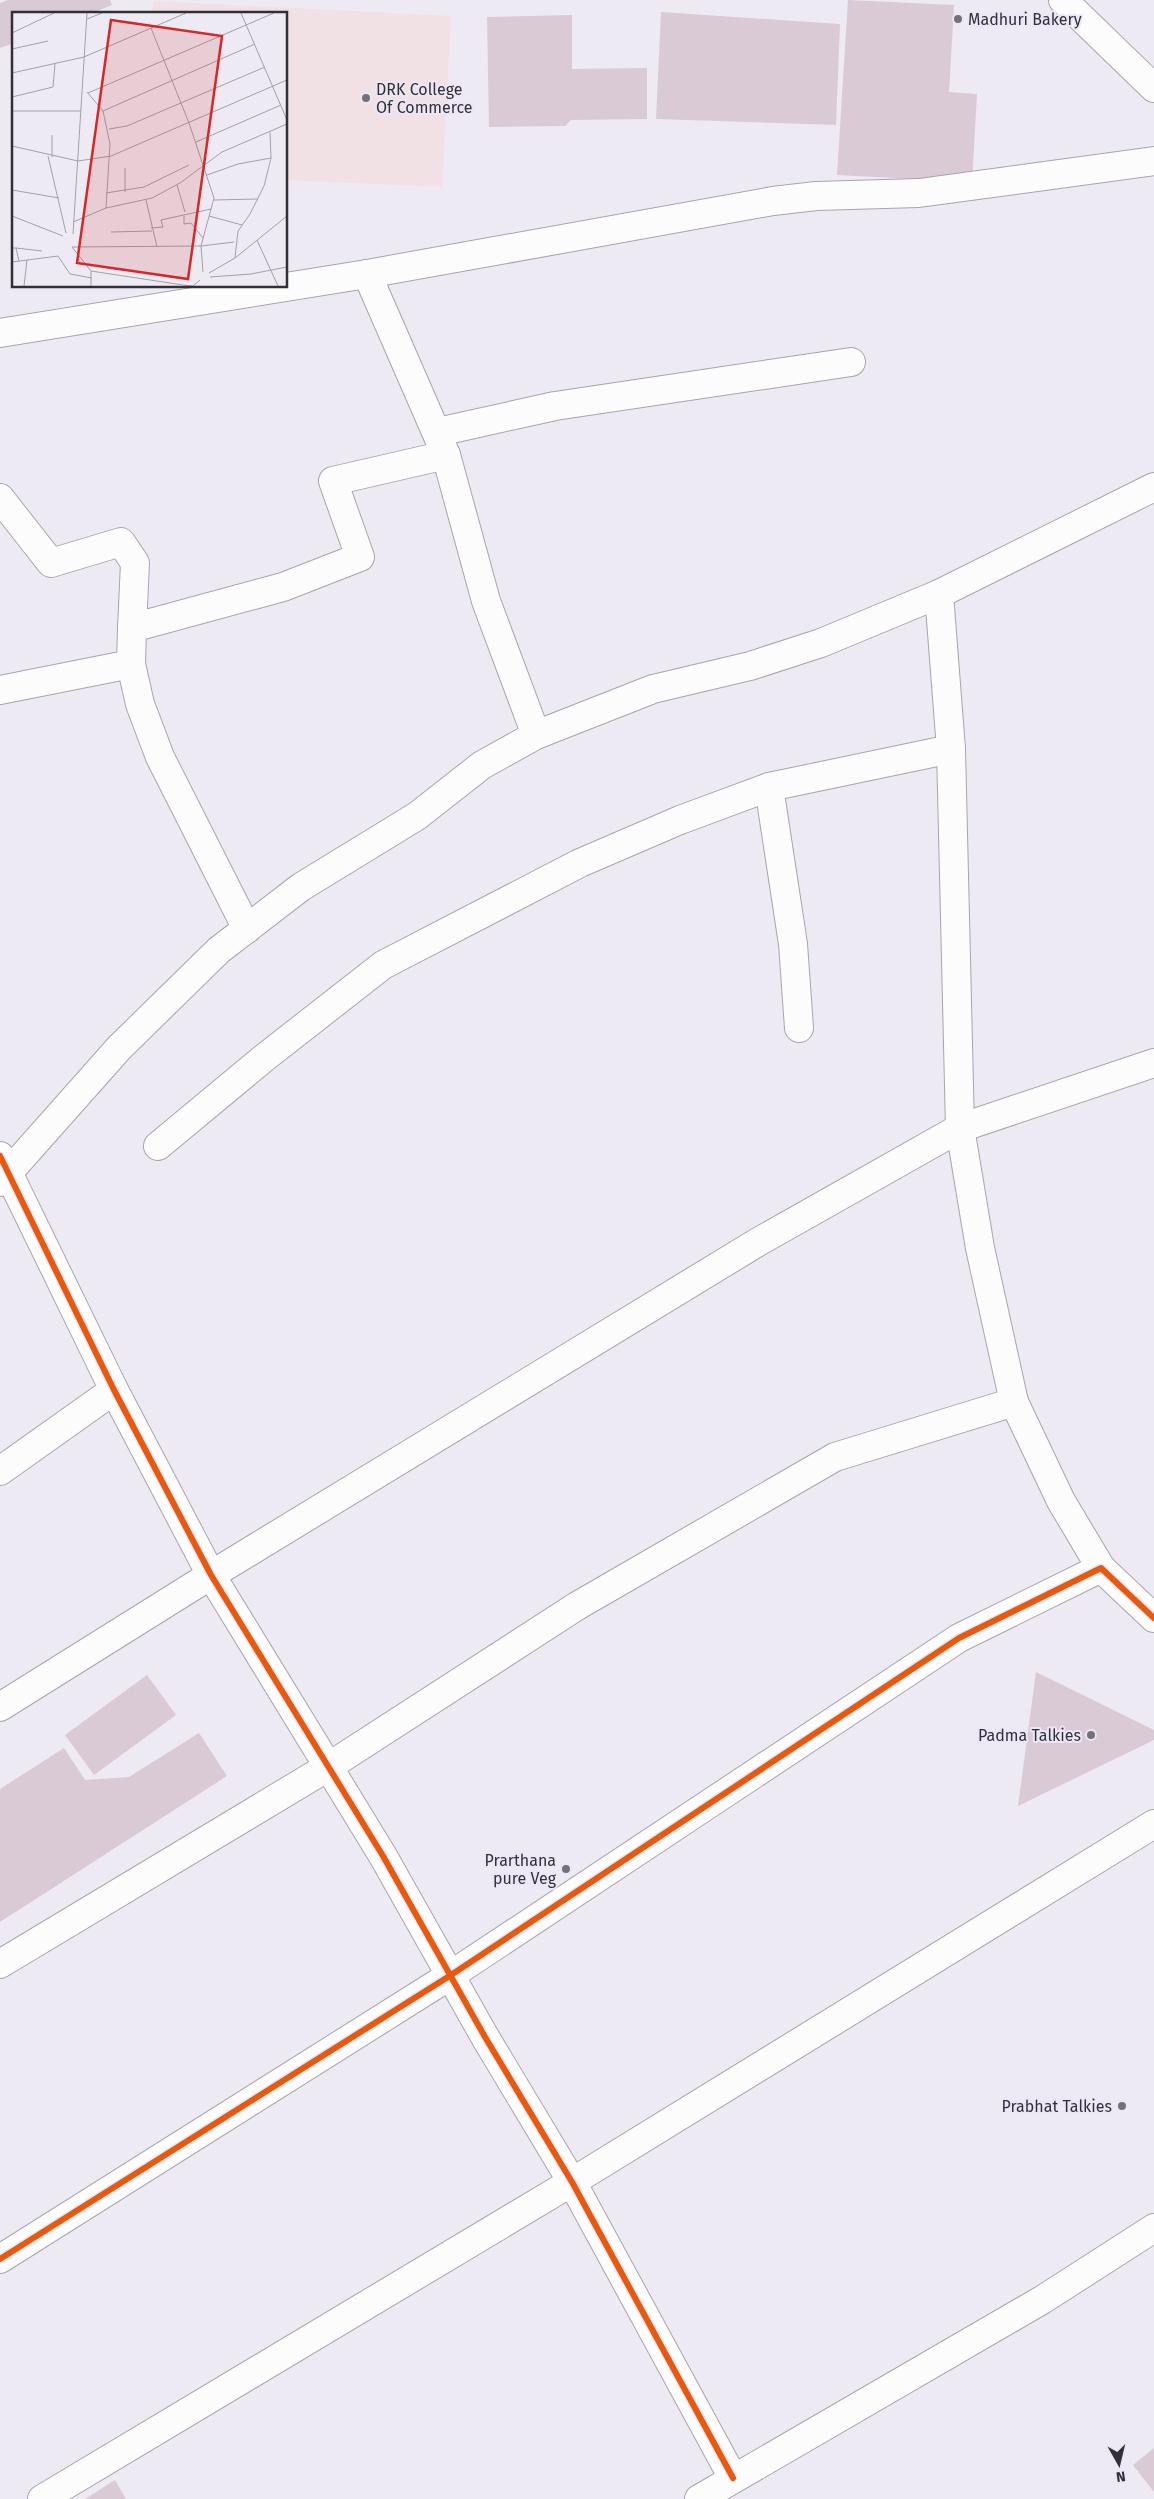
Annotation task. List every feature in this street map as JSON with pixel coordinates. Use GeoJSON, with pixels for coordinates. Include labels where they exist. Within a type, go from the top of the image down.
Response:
{"type":"FeatureCollection","features":[{"type":"Feature","properties":{"kind":"street"},"geometry":{"type":"LineString","coordinates":[[1063,0],[1154,88]]}},
{"type":"Feature","properties":{"kind":"street"},"geometry":{"type":"LineString","coordinates":[[288,287],[773,201],[816,196],[918,193],[1154,161]]}},
{"type":"Feature","properties":{"kind":"street"},"geometry":{"type":"LineString","coordinates":[[367,274],[442,444],[486,601],[536,735]]}},
{"type":"Feature","properties":{"kind":"street"},"geometry":{"type":"LineString","coordinates":[[0,333],[280,288]]}},
{"type":"Feature","properties":{"kind":"street"},"geometry":{"type":"LineString","coordinates":[[132,628],[283,587],[360,558],[333,481],[555,406],[851,362]]}},
{"type":"Feature","properties":{"kind":"street"},"geometry":{"type":"LineString","coordinates":[[733,2478],[572,2182],[328,1767],[211,1575],[114,1390],[3,1171],[119,1048],[219,950],[301,887],[417,816],[482,765],[536,735],[653,689],[750,666],[821,643],[938,594],[1154,487]]}},
{"type":"Feature","properties":{"kind":"street"},"geometry":{"type":"LineString","coordinates":[[0,498],[51,562],[120,542],[136,563],[131,664],[140,704],[160,757],[247,929]]}},
{"type":"Feature","properties":{"kind":"street"},"geometry":{"type":"LineString","coordinates":[[938,594],[951,749],[960,1128],[980,1248],[1014,1402],[1061,1501],[1101,1568],[1154,1618]]}},
{"type":"Feature","properties":{"kind":"street"},"geometry":{"type":"LineString","coordinates":[[0,690],[131,664]]}},
{"type":"Feature","properties":{"kind":"street"},"geometry":{"type":"LineString","coordinates":[[158,1146],[264,1058],[383,965],[580,863],[680,820],[769,788],[951,749]]}},
{"type":"Feature","properties":{"kind":"street"},"geometry":{"type":"LineString","coordinates":[[769,788],[794,944],[799,1028]]}},
{"type":"Feature","properties":{"kind":"street"},"geometry":{"type":"LineString","coordinates":[[0,1707],[211,1575],[758,1242],[960,1128],[1154,1063]]}},
{"type":"Feature","properties":{"kind":"street"},"geometry":{"type":"LineString","coordinates":[[0,1471],[114,1390]]}},
{"type":"Feature","properties":{"kind":"street"},"geometry":{"type":"LineString","coordinates":[[0,1964],[328,1767],[577,1606],[835,1457],[1014,1402]]}},
{"type":"Feature","properties":{"kind":"street"},"geometry":{"type":"LineString","coordinates":[[0,2260],[451,1975],[960,1638],[1101,1568]]}},
{"type":"Feature","properties":{"kind":"street"},"geometry":{"type":"LineString","coordinates":[[42,2499],[572,2182],[1154,1824]]}},
{"type":"Feature","properties":{"kind":"street"},"geometry":{"type":"LineString","coordinates":[[699,2499],[1042,2300],[1154,2228]]}},
{"type":"Feature","properties":{"kind":"shaded area","name":"DRK College Of Commerce"},"geometry":{"type":"Polygon","coordinates":[[[153,1],[451,16],[442,187],[288,180],[288,12],[152,12],[153,1]]]}},
{"type":"Feature","properties":{"kind":"building"},"geometry":{"type":"Polygon","coordinates":[[[8,0],[110,0],[112,5],[95,12],[12,12],[12,44],[0,48],[0,3],[8,0]]]}},
{"type":"Feature","properties":{"kind":"building"},"geometry":{"type":"Polygon","coordinates":[[[848,0],[954,5],[949,92],[977,94],[972,182],[837,175],[848,0]]]}},
{"type":"Feature","properties":{"kind":"building"},"geometry":{"type":"Polygon","coordinates":[[[661,12],[840,24],[836,125],[656,119],[661,12]]]}},
{"type":"Feature","properties":{"kind":"building"},"geometry":{"type":"Polygon","coordinates":[[[572,15],[572,69],[647,68],[647,119],[571,120],[565,126],[489,127],[487,17],[572,15]]]}},
{"type":"Feature","properties":{"kind":"building","name":"Padma Talkies"},"geometry":{"type":"Polygon","coordinates":[[[1036,1672],[1154,1730],[1154,1740],[1018,1806],[1036,1672]]]}},
{"type":"Feature","properties":{"kind":"building"},"geometry":{"type":"Polygon","coordinates":[[[147,1675],[176,1715],[94,1775],[65,1735],[147,1675]]]}},
{"type":"Feature","properties":{"kind":"building"},"geometry":{"type":"Polygon","coordinates":[[[199,1733],[227,1776],[0,1922],[0,1789],[64,1748],[85,1780],[129,1777],[199,1733]]]}},
{"type":"Feature","properties":{"kind":"building"},"geometry":{"type":"Polygon","coordinates":[[[1154,2448],[1154,2492],[1133,2465],[1154,2448]]]}},
{"type":"Feature","properties":{"kind":"building"},"geometry":{"type":"Polygon","coordinates":[[[115,2480],[126,2499],[85,2499],[115,2480]]]}},
{"type":"Feature","properties":{"kind":"cycle path"},"geometry":{"type":"LineString","coordinates":[[0,1156],[114,1390],[211,1575],[383,1856],[485,2037],[572,2182],[733,2478]]}},
{"type":"Feature","properties":{"kind":"cycle path"},"geometry":{"type":"LineString","coordinates":[[0,2259],[451,1975],[959,1638],[1101,1568],[1154,1618]]}},
{"type":"Feature","properties":{"kind":"place","name":"Madhuri Bakery"},"geometry":{"type":"Point","coordinates":[958,19]}},
{"type":"Feature","properties":{"kind":"place","name":"DRK College Of Commerce"},"geometry":{"type":"Point","coordinates":[366,98]}},
{"type":"Feature","properties":{"kind":"place","name":"Padma Talkies"},"geometry":{"type":"Point","coordinates":[1091,1735]}},
{"type":"Feature","properties":{"kind":"place","name":"Prarthana pure Veg"},"geometry":{"type":"Point","coordinates":[566,1869]}},
{"type":"Feature","properties":{"kind":"place","name":"Prabhat Talkies"},"geometry":{"type":"Point","coordinates":[1122,2106]}}]}
